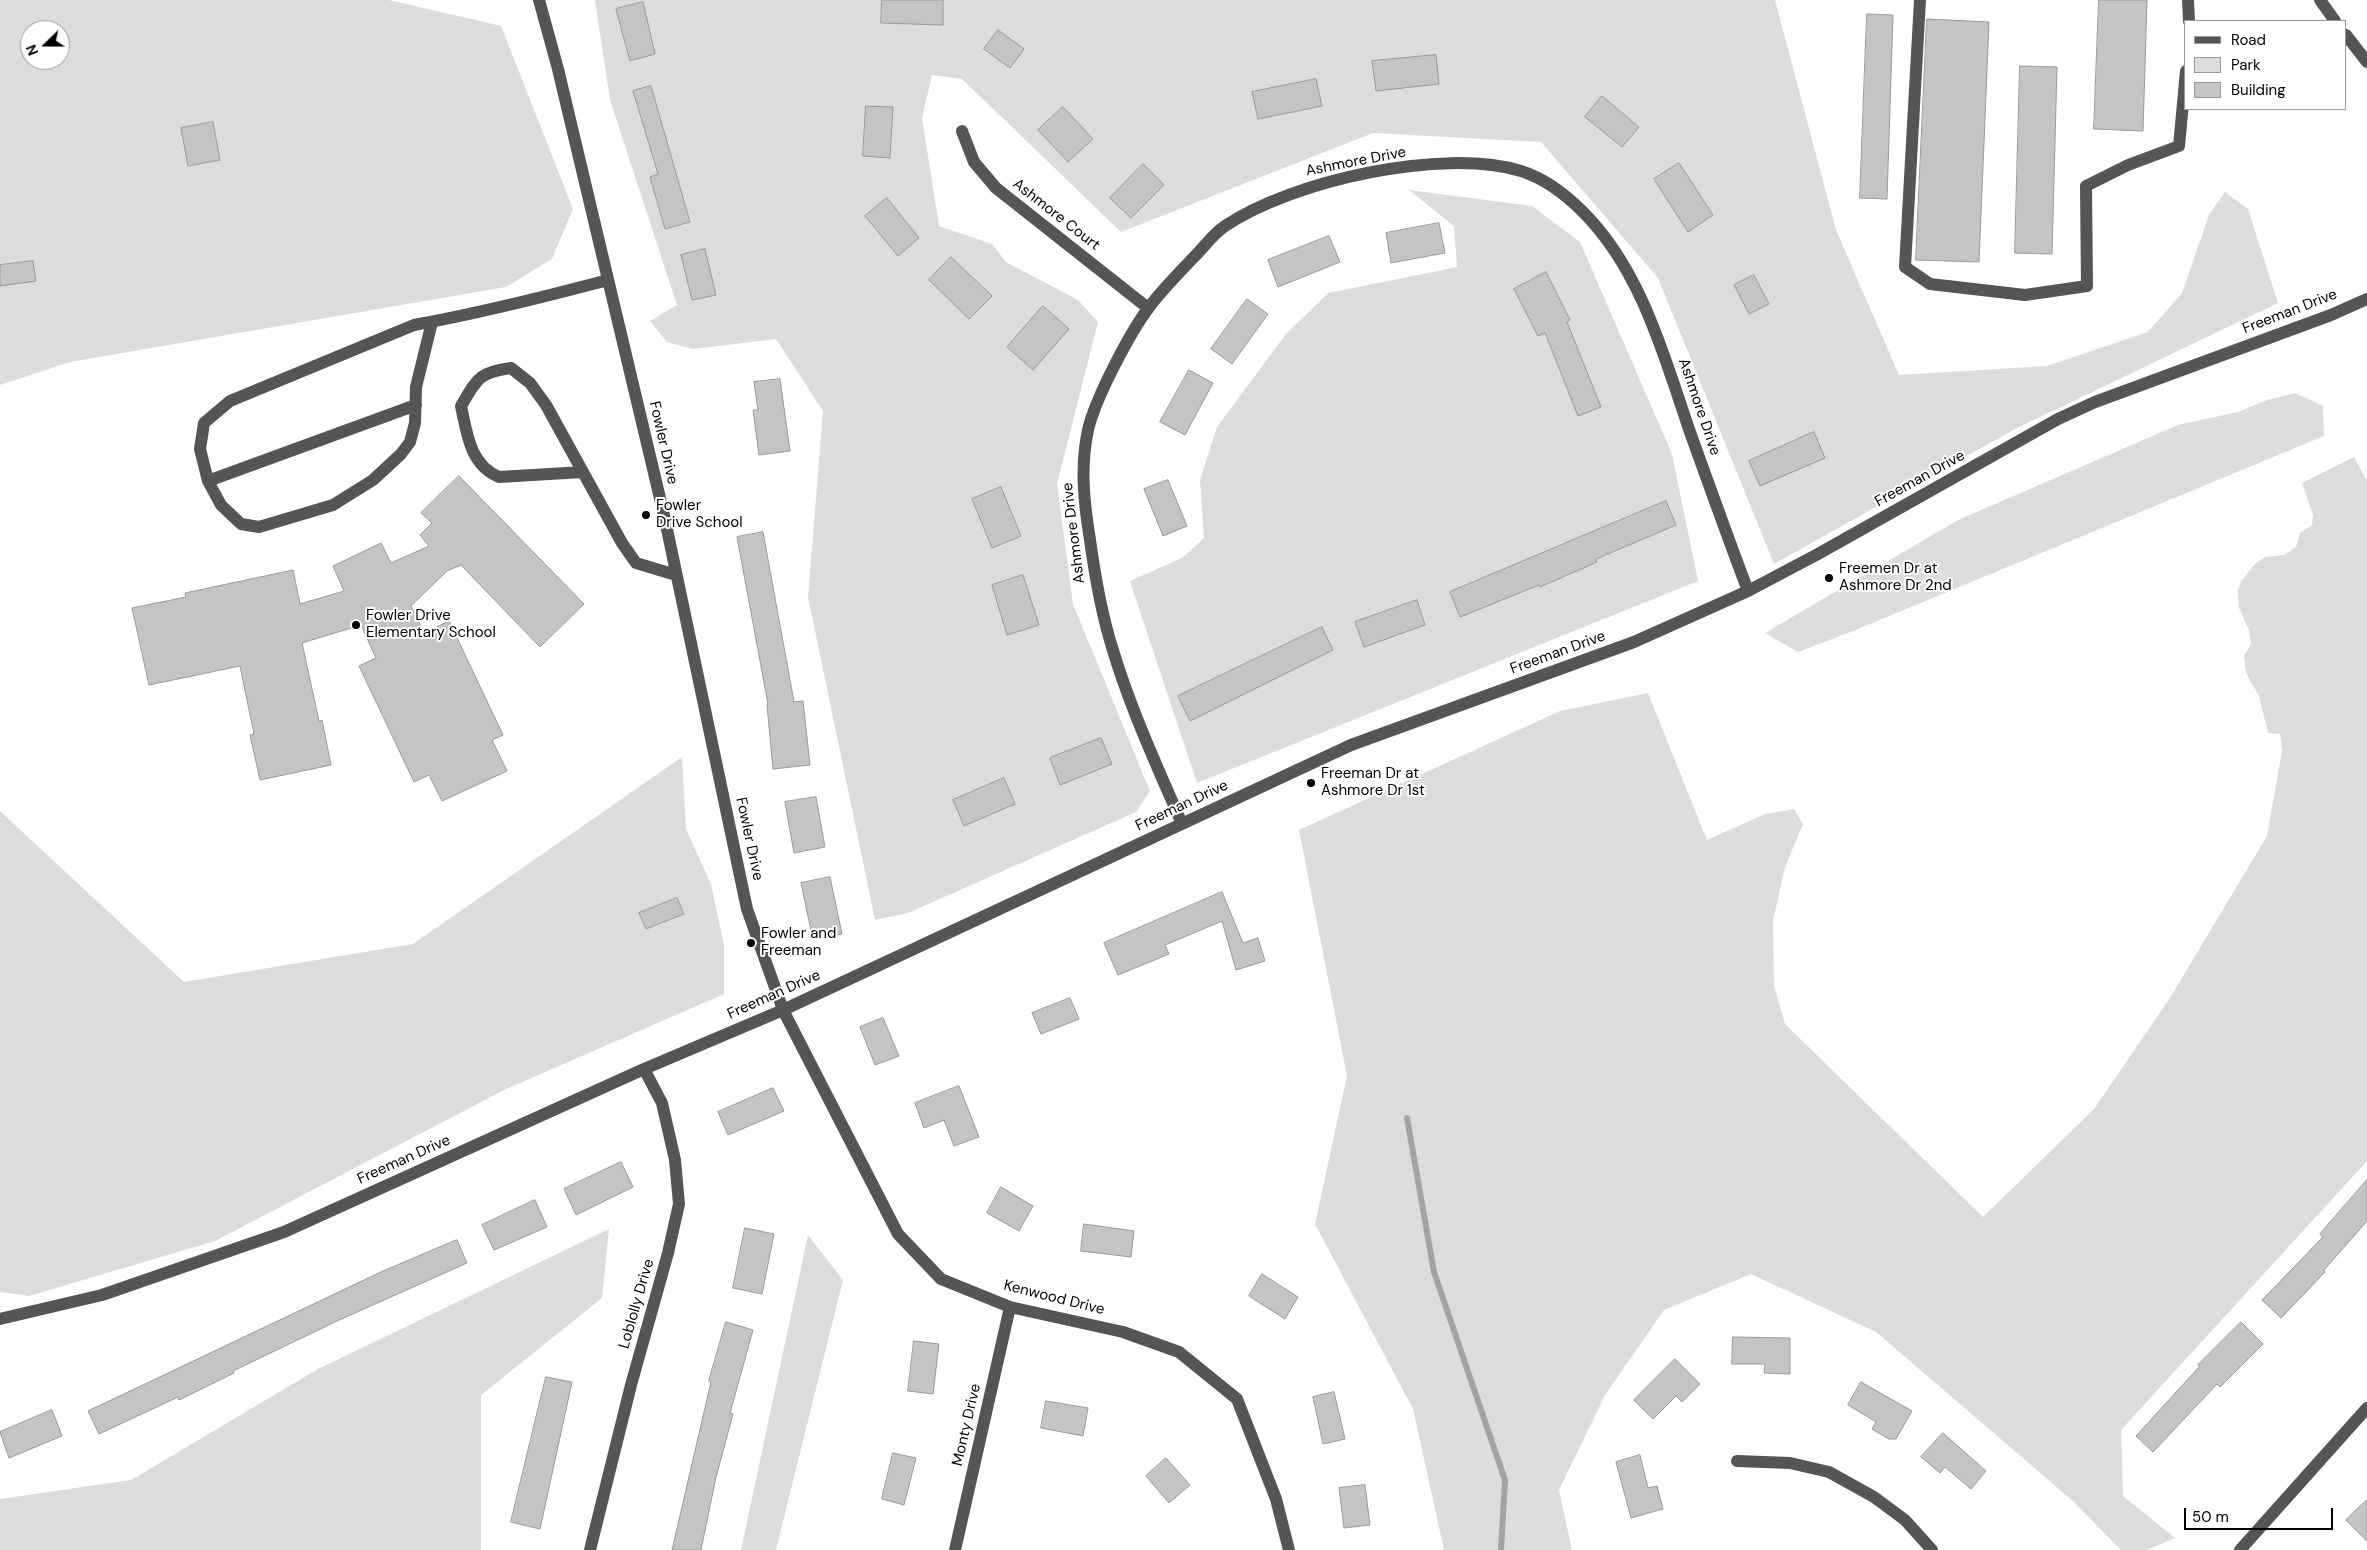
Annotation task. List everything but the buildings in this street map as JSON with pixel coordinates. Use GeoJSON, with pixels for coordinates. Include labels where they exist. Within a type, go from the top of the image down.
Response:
{"type":"FeatureCollection","features":[{"type":"Feature","properties":{"kind":"street","name":"Fowler Drive"},"geometry":{"type":"LineString","coordinates":[[539,0],[558,68],[676,575],[747,909],[783,1010]]}},
{"type":"Feature","properties":{"kind":"street"},"geometry":{"type":"LineString","coordinates":[[1920,0],[1905,267],[1930,284],[2025,294],[2087,286],[2086,186],[2128,165],[2179,146],[2184,93]]}},
{"type":"Feature","properties":{"kind":"street"},"geometry":{"type":"LineString","coordinates":[[2188,0],[2189,20]]}},
{"type":"Feature","properties":{"kind":"street"},"geometry":{"type":"LineString","coordinates":[[2320,0],[2334,20]]}},
{"type":"Feature","properties":{"kind":"street"},"geometry":{"type":"LineString","coordinates":[[2347,36],[2367,62]]}},
{"type":"Feature","properties":{"kind":"street","name":"Ashmore Court"},"geometry":{"type":"LineString","coordinates":[[962,131],[974,162],[996,188],[1148,308]]}},
{"type":"Feature","properties":{"kind":"street","name":"Ashmore Drive"},"geometry":{"type":"LineString","coordinates":[[1182,824],[1130,702],[1112,646],[1097,586],[1083,496],[1088,429],[1103,389],[1148,308],[1221,229],[1252,209],[1289,193],[1332,180],[1413,166],[1483,164],[1522,171],[1557,189],[1583,212],[1613,247],[1644,304],[1748,591]]}},
{"type":"Feature","properties":{"kind":"street"},"geometry":{"type":"LineString","coordinates":[[432,322],[416,387],[415,423],[410,442],[401,454],[373,480],[333,505],[259,527],[240,524],[221,505],[208,481],[200,449],[204,423],[230,401],[414,325],[476,314],[608,280]]}},
{"type":"Feature","properties":{"kind":"street","name":"Freeman Drive"},"geometry":{"type":"LineString","coordinates":[[0,1319],[102,1295],[284,1232],[644,1069],[783,1010],[1350,745],[1609,652],[1748,591],[1827,550],[2058,419],[2095,402],[2331,315],[2367,299]]}},
{"type":"Feature","properties":{"kind":"street"},"geometry":{"type":"LineString","coordinates":[[583,472],[498,477],[486,472],[470,448],[461,406],[474,384],[488,371],[511,368],[530,383],[546,405],[622,542],[636,563],[676,575]]}},
{"type":"Feature","properties":{"kind":"street"},"geometry":{"type":"LineString","coordinates":[[208,481],[416,405]]}},
{"type":"Feature","properties":{"kind":"street","name":"Kenwood Drive"},"geometry":{"type":"LineString","coordinates":[[783,1010],[898,1234],[941,1279],[1010,1307],[1123,1332],[1179,1352],[1236,1398],[1276,1500],[1289,1550]]}},
{"type":"Feature","properties":{"kind":"street","name":"Loblolly Drive"},"geometry":{"type":"LineString","coordinates":[[590,1550],[631,1385],[668,1253],[679,1204],[675,1160],[662,1103],[644,1069]]}},
{"type":"Feature","properties":{"kind":"street","name":"Monty Drive"},"geometry":{"type":"LineString","coordinates":[[955,1550],[1010,1307]]}},
{"type":"Feature","properties":{"kind":"street"},"geometry":{"type":"LineString","coordinates":[[2240,1550],[2367,1408]]}},
{"type":"Feature","properties":{"kind":"street"},"geometry":{"type":"LineString","coordinates":[[1737,1461],[1790,1464],[1829,1472],[1874,1497],[1905,1520],[1932,1550]]}},
{"type":"Feature","properties":{"kind":"green space"},"geometry":{"type":"Polygon","coordinates":[[[0,0],[389,0],[501,26],[573,209],[552,259],[506,287],[70,362],[0,385],[0,0]]]}},
{"type":"Feature","properties":{"kind":"green space"},"geometry":{"type":"Polygon","coordinates":[[[595,0],[1775,0],[1836,230],[1899,375],[2047,366],[2148,332],[2182,293],[2209,215],[2225,192],[2248,209],[2278,303],[2017,428],[1774,564],[1658,278],[1541,142],[1373,133],[1121,232],[962,79],[932,75],[922,118],[939,226],[992,244],[1006,262],[1078,300],[1098,322],[1057,484],[1073,604],[1150,791],[1136,812],[908,913],[875,920],[808,597],[823,411],[776,339],[693,349],[667,342],[650,321],[677,305],[610,100],[595,0]]]}},
{"type":"Feature","properties":{"kind":"green space"},"geometry":{"type":"Polygon","coordinates":[[[1409,190],[1532,206],[1580,242],[1672,454],[1698,581],[1197,783],[1130,581],[1182,558],[1204,538],[1200,480],[1217,427],[1286,334],[1328,293],[1457,267],[1454,226],[1409,190]]]}},
{"type":"Feature","properties":{"kind":"green space"},"geometry":{"type":"Polygon","coordinates":[[[2295,393],[2323,406],[2324,436],[1798,652],[1765,633],[1958,520],[2178,425],[2238,412],[2267,400],[2295,393]]]}},
{"type":"Feature","properties":{"kind":"green space"},"geometry":{"type":"Polygon","coordinates":[[[2354,457],[2367,481],[2367,1161],[2121,1430],[2123,1496],[2175,1538],[2147,1550],[2121,1550],[2074,1502],[1876,1332],[1751,1274],[1664,1310],[1605,1395],[1559,1490],[1572,1550],[1444,1550],[1413,1409],[1315,1224],[1347,1076],[1299,830],[1560,711],[1648,693],[1707,840],[1765,814],[1794,809],[1803,824],[1785,867],[1773,921],[1774,986],[1785,1024],[1983,1217],[2094,1109],[2170,998],[2267,836],[2282,751],[2280,734],[2268,733],[2259,696],[2246,673],[2244,656],[2251,644],[2249,630],[2239,608],[2238,591],[2241,581],[2255,564],[2265,557],[2284,555],[2296,547],[2300,533],[2312,525],[2313,515],[2302,483],[2354,457]]]}},
{"type":"Feature","properties":{"kind":"green space"},"geometry":{"type":"Polygon","coordinates":[[[682,757],[686,829],[711,884],[724,945],[724,994],[504,1090],[215,1241],[29,1296],[0,1292],[0,811],[184,982],[413,944],[682,757]]]}},
{"type":"Feature","properties":{"kind":"green space"},"geometry":{"type":"Polygon","coordinates":[[[609,1229],[602,1298],[481,1395],[481,1550],[0,1550],[0,1499],[131,1480],[318,1369],[609,1229]]]}},
{"type":"Feature","properties":{"kind":"green space"},"geometry":{"type":"Polygon","coordinates":[[[808,1235],[843,1280],[776,1550],[741,1550],[808,1235]]]}},
{"type":"Feature","properties":{"kind":"waterway"},"geometry":{"type":"LineString","coordinates":[[1407,1118],[1434,1272],[1505,1480],[1501,1550]]}},
{"type":"Feature","properties":{"kind":"place","name":"Fowler Drive School"},"geometry":{"type":"Point","coordinates":[646,515]}},
{"type":"Feature","properties":{"kind":"place","name":"Freemen Dr at Ashmore Dr 2nd"},"geometry":{"type":"Point","coordinates":[1829,578]}},
{"type":"Feature","properties":{"kind":"place","name":"Fowler Drive Elementary School"},"geometry":{"type":"Point","coordinates":[356,625]}},
{"type":"Feature","properties":{"kind":"place","name":"Freeman Dr at Ashmore Dr 1st"},"geometry":{"type":"Point","coordinates":[1311,783]}},
{"type":"Feature","properties":{"kind":"place","name":"Fowler and Freeman"},"geometry":{"type":"Point","coordinates":[751,943]}}]}
